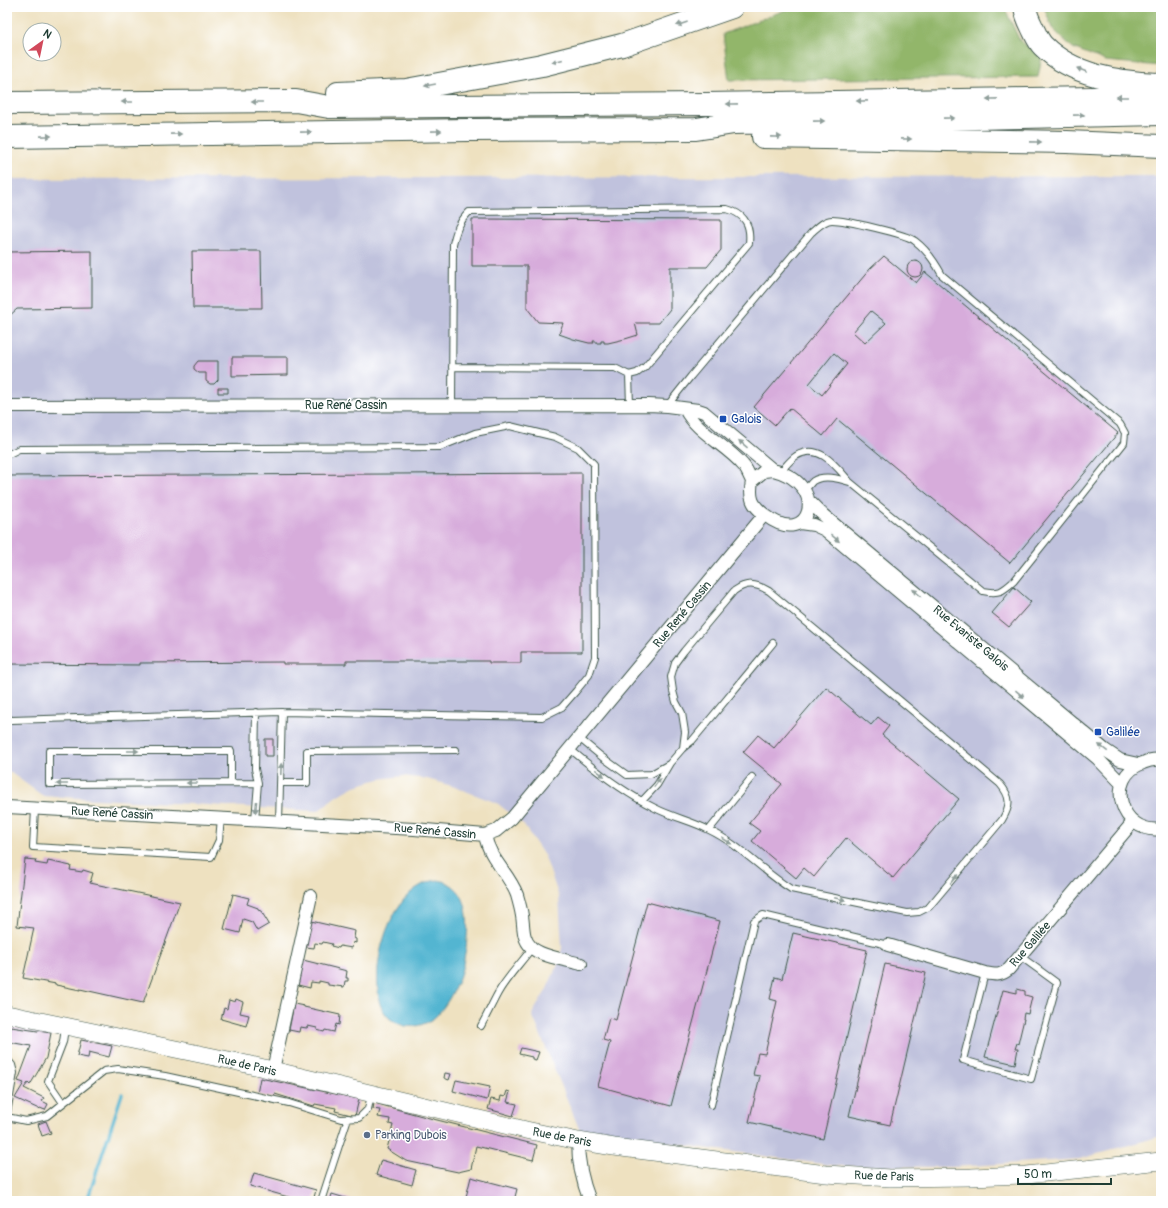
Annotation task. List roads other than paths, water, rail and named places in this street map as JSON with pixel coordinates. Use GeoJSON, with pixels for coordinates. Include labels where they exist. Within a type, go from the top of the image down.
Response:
{"type":"FeatureCollection","features":[{"type":"Feature","properties":{"kind":"highway"},"geometry":{"type":"LineString","coordinates":[[7,103],[296,101],[332,94],[406,90],[542,65],[622,45],[732,7]]}},
{"type":"Feature","properties":{"kind":"highway"},"geometry":{"type":"LineString","coordinates":[[1025,7],[1029,21],[1042,45],[1065,62],[1080,70],[1114,79],[1161,84]]}},
{"type":"Feature","properties":{"kind":"highway"},"geometry":{"type":"LineString","coordinates":[[296,101],[336,107],[690,104],[1161,97]]}},
{"type":"Feature","properties":{"kind":"highway"},"geometry":{"type":"LineString","coordinates":[[7,137],[476,130],[696,129],[734,123],[1161,114]]}},
{"type":"Feature","properties":{"kind":"highway"},"geometry":{"type":"LineString","coordinates":[[696,129],[734,136],[1067,142],[1161,146]]}},
{"type":"Feature","properties":{"kind":"street","name":"Rue René Cassin"},"geometry":{"type":"LineString","coordinates":[[7,406],[630,405],[668,406],[685,409]]}},
{"type":"Feature","properties":{"kind":"street","name":"Rue Evariste Galois"},"geometry":{"type":"LineString","coordinates":[[685,409],[704,412],[776,471],[790,476],[822,514],[1105,750],[1120,760],[1138,764]]}},
{"type":"Feature","properties":{"kind":"street"},"geometry":{"type":"LineString","coordinates":[[685,409],[690,418],[736,457],[744,466],[752,481],[764,471],[776,471]]}},
{"type":"Feature","properties":{"kind":"street","name":"Rue Evariste Galois"},"geometry":{"type":"LineString","coordinates":[[752,481],[750,496],[758,510],[773,521],[782,525],[814,525],[825,530],[1098,759],[1122,784]]}},
{"type":"Feature","properties":{"kind":"street"},"geometry":{"type":"LineString","coordinates":[[800,524],[806,517],[809,509],[807,496]]}},
{"type":"Feature","properties":{"kind":"street","name":"Rue René Cassin"},"geometry":{"type":"LineString","coordinates":[[7,807],[414,829],[485,835],[500,828],[512,818],[764,514]]}},
{"type":"Feature","properties":{"kind":"street"},"geometry":{"type":"LineString","coordinates":[[1161,760],[1148,761],[1138,764],[1126,776],[1122,784],[1120,794],[1122,805],[1126,814],[1134,822],[1141,827],[1150,830],[1161,830]]}},
{"type":"Feature","properties":{"kind":"street","name":"Rue Galilée"},"geometry":{"type":"LineString","coordinates":[[888,945],[996,976],[1001,975],[1009,969],[1134,822]]}},
{"type":"Feature","properties":{"kind":"street"},"geometry":{"type":"LineString","coordinates":[[485,835],[490,852],[506,874],[516,894],[522,916],[524,937],[532,948],[539,953],[581,964]]}},
{"type":"Feature","properties":{"kind":"street"},"geometry":{"type":"LineString","coordinates":[[273,1070],[310,896]]}},
{"type":"Feature","properties":{"kind":"street","name":"Rue de Paris"},"geometry":{"type":"LineString","coordinates":[[7,1016],[65,1026],[273,1070],[578,1141],[826,1174],[890,1178],[1026,1175],[1161,1161]]}},
{"type":"Feature","properties":{"kind":"street"},"geometry":{"type":"LineString","coordinates":[[578,1141],[582,1178],[590,1201]]}},
{"type":"Feature","properties":{"kind":"street","name":"Rue de Paris"},"geometry":{"type":"LineString","coordinates":[[1128,1164],[1161,1154]]}},
{"type":"Feature","properties":{"kind":"lane"},"geometry":{"type":"LineString","coordinates":[[452,367],[615,368],[629,375],[637,373],[645,367],[749,243],[750,232],[746,221],[734,211],[727,209],[469,212],[461,220],[456,229],[453,244],[452,367],[452,405]]}},
{"type":"Feature","properties":{"kind":"lane"},"geometry":{"type":"LineString","coordinates":[[668,406],[691,376],[811,233],[823,223],[831,220],[890,232],[915,240],[932,258],[942,275],[1120,424],[1125,433],[1124,443],[1014,581],[1004,591],[994,593],[983,591],[850,482],[830,460],[817,452],[806,452],[795,457],[776,471]]}},
{"type":"Feature","properties":{"kind":"lane"},"geometry":{"type":"LineString","coordinates":[[629,375],[630,405]]}},
{"type":"Feature","properties":{"kind":"lane"},"geometry":{"type":"LineString","coordinates":[[7,455],[19,449],[440,447],[475,433],[510,426],[555,437],[578,448],[594,464],[595,657],[589,675],[562,707],[542,717],[282,712],[11,720],[7,717]]}},
{"type":"Feature","properties":{"kind":"lane"},"geometry":{"type":"LineString","coordinates":[[807,496],[814,481],[839,478],[850,482]]}},
{"type":"Feature","properties":{"kind":"lane"},"geometry":{"type":"LineString","coordinates":[[570,749],[602,775],[642,801],[656,809],[709,830],[735,846],[777,880],[791,888],[907,913],[919,912],[929,907],[935,901],[1008,812],[1009,801],[1007,792],[1000,784],[769,591],[760,586],[750,584],[741,586],[734,591],[684,650],[675,663],[671,677],[676,702],[682,713],[685,732],[683,748]]}},
{"type":"Feature","properties":{"kind":"lane"},"geometry":{"type":"LineString","coordinates":[[642,801],[657,785],[670,764],[683,748],[702,730],[773,644]]}},
{"type":"Feature","properties":{"kind":"lane"},"geometry":{"type":"LineString","coordinates":[[255,820],[258,783],[255,769],[256,712]]}},
{"type":"Feature","properties":{"kind":"lane"},"geometry":{"type":"LineString","coordinates":[[279,822],[282,712]]}},
{"type":"Feature","properties":{"kind":"lane"},"geometry":{"type":"LineString","coordinates":[[579,738],[627,775],[651,774],[670,764]]}},
{"type":"Feature","properties":{"kind":"lane"},"geometry":{"type":"LineString","coordinates":[[281,783],[307,783],[307,751],[456,750]]}},
{"type":"Feature","properties":{"kind":"lane"},"geometry":{"type":"LineString","coordinates":[[231,783],[231,752],[49,751],[49,784],[258,783]]}},
{"type":"Feature","properties":{"kind":"lane"},"geometry":{"type":"LineString","coordinates":[[709,830],[752,777]]}},
{"type":"Feature","properties":{"kind":"lane"},"geometry":{"type":"LineString","coordinates":[[35,809],[33,847],[210,857],[219,840],[221,818]]}},
{"type":"Feature","properties":{"kind":"lane"},"geometry":{"type":"LineString","coordinates":[[710,1105],[754,921],[763,915],[888,945]]}},
{"type":"Feature","properties":{"kind":"lane"},"geometry":{"type":"LineString","coordinates":[[481,1026],[498,993],[532,948]]}},
{"type":"Feature","properties":{"kind":"lane"},"geometry":{"type":"LineString","coordinates":[[985,973],[963,1060],[1031,1079],[1058,983],[1020,956]]}},
{"type":"Feature","properties":{"kind":"lane"},"geometry":{"type":"LineString","coordinates":[[64,1103],[48,1081],[63,1042],[65,1026]]}},
{"type":"Feature","properties":{"kind":"lane"},"geometry":{"type":"LineString","coordinates":[[7,1059],[12,1065],[14,1073],[7,1113]]}},
{"type":"Feature","properties":{"kind":"lane"},"geometry":{"type":"LineString","coordinates":[[7,1118],[26,1121],[47,1116],[104,1071],[118,1069],[165,1076],[289,1103],[341,1119],[359,1118],[368,1109],[371,1094]]}},
{"type":"Feature","properties":{"kind":"lane"},"geometry":{"type":"LineString","coordinates":[[322,1201],[348,1118]]}},
{"type":"Feature","properties":{"kind":"water"},"geometry":{"type":"Polygon","coordinates":[[[438,880],[449,884],[457,890],[466,906],[468,927],[463,966],[452,994],[442,1010],[431,1020],[423,1024],[405,1026],[391,1020],[380,1004],[378,994],[378,972],[384,938],[390,922],[399,906],[410,893],[423,884],[438,880]]]}},
{"type":"Feature","properties":{"kind":"waterway"},"geometry":{"type":"LineString","coordinates":[[87,1201],[122,1094]]}},
{"type":"Feature","properties":{"kind":"place","name":"Galois"},"geometry":{"type":"Point","coordinates":[723,419]}},
{"type":"Feature","properties":{"kind":"place","name":"Galilée"},"geometry":{"type":"Point","coordinates":[1098,732]}},
{"type":"Feature","properties":{"kind":"place","name":"Parking Dubois"},"geometry":{"type":"Point","coordinates":[367,1135]}}]}
